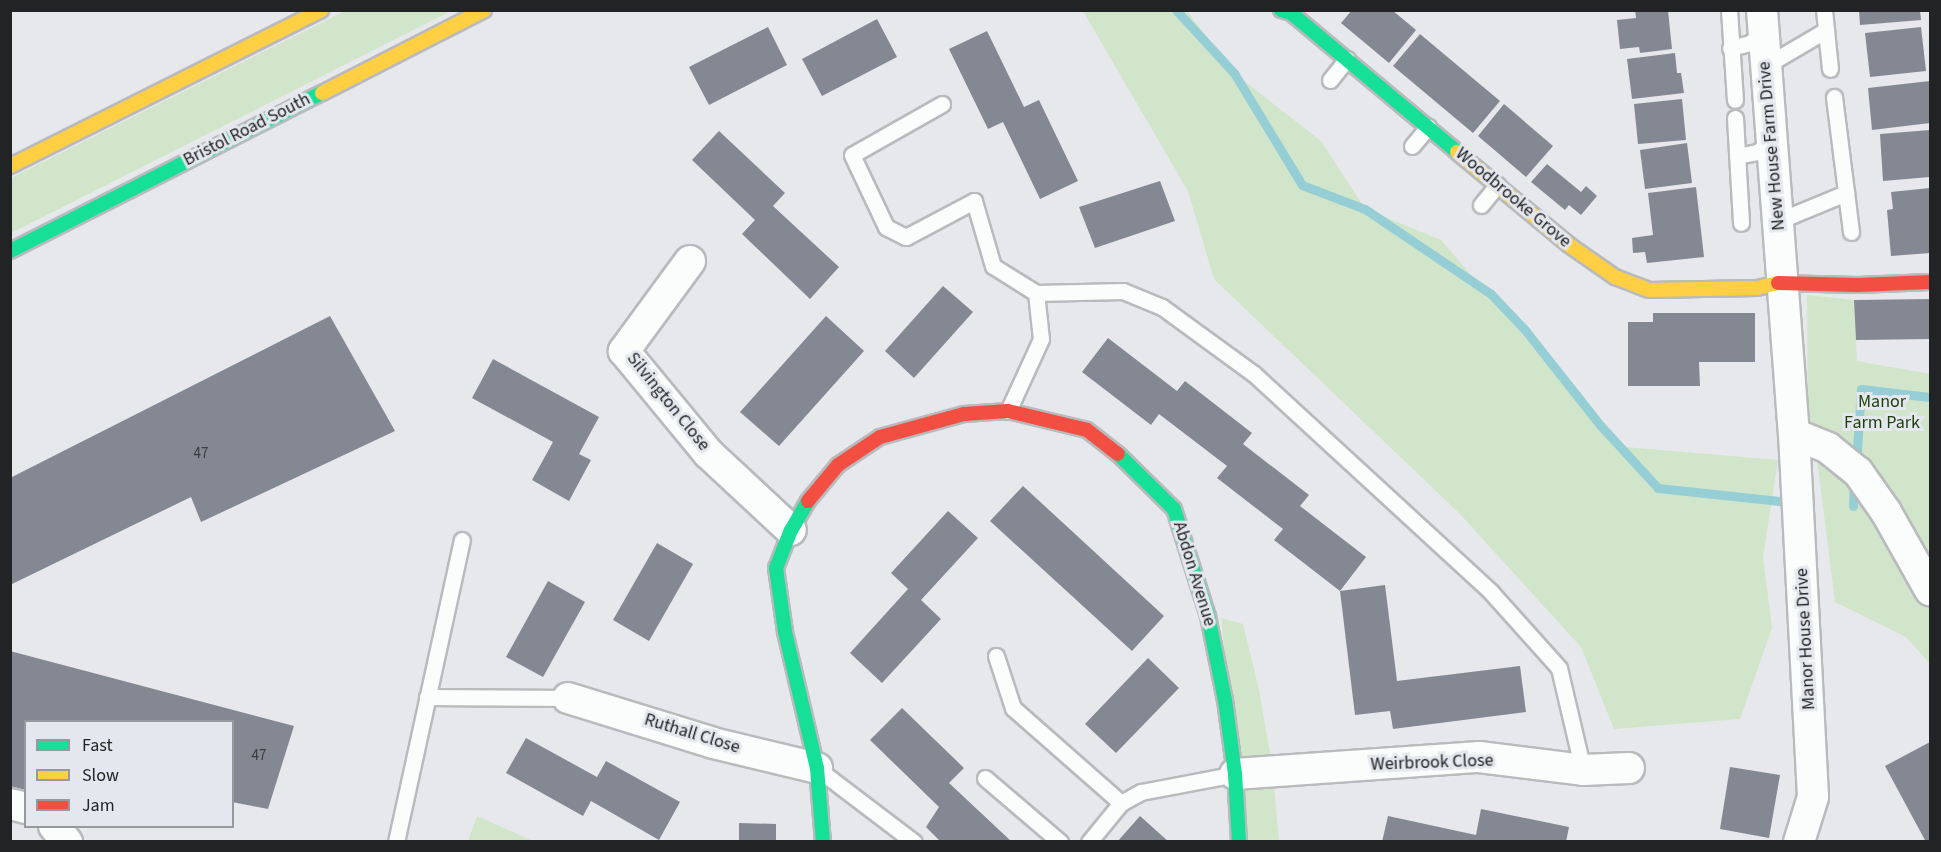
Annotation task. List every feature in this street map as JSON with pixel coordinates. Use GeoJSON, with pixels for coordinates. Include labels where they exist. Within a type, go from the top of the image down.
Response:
{"type":"FeatureCollection","features":[{"type":"Feature","properties":{"kind":"main road"},"geometry":{"type":"LineString","coordinates":[[10,166],[321,10]]}},
{"type":"Feature","properties":{"kind":"main road","name":"Bristol Road South"},"geometry":{"type":"LineString","coordinates":[[10,251],[484,10]]}},
{"type":"Feature","properties":{"kind":"main road","name":"Woodbrooke Grove"},"geometry":{"type":"LineString","coordinates":[[1281,10],[1291,13],[1347,59],[1569,245],[1591,267],[1649,290],[1757,288],[1783,282],[1858,285],[1930,282]]}},
{"type":"Feature","properties":{"kind":"main road","name":"Abdon Avenue"},"geometry":{"type":"LineString","coordinates":[[823,842],[817,768],[785,632],[776,568],[791,530],[812,494],[838,465],[880,437],[964,414],[1008,411],[1087,429],[1116,452],[1174,509],[1208,616],[1225,699],[1235,774],[1239,842]]}},
{"type":"Feature","properties":{"kind":"street","name":"New House Farm Drive"},"geometry":{"type":"LineString","coordinates":[[1763,22],[1783,282]]}},
{"type":"Feature","properties":{"kind":"street","name":"Silvington Close"},"geometry":{"type":"LineString","coordinates":[[690,261],[624,351],[708,453],[791,530]]}},
{"type":"Feature","properties":{"kind":"street","name":"Manor House Drive"},"geometry":{"type":"LineString","coordinates":[[1783,282],[1794,434],[1813,797],[1799,842]]}},
{"type":"Feature","properties":{"kind":"street"},"geometry":{"type":"LineString","coordinates":[[1794,434],[1828,448],[1858,472],[1886,512],[1930,590]]}},
{"type":"Feature","properties":{"kind":"street","name":"Ruthall Close"},"geometry":{"type":"LineString","coordinates":[[568,698],[714,743],[817,768]]}},
{"type":"Feature","properties":{"kind":"street","name":"Weirbrook Close"},"geometry":{"type":"LineString","coordinates":[[1235,774],[1479,757],[1583,770],[1629,768]]}},
{"type":"Feature","properties":{"kind":"street"},"geometry":{"type":"LineString","coordinates":[[56,828],[67,842]]}},
{"type":"Feature","properties":{"kind":"lane"},"geometry":{"type":"LineString","coordinates":[[1729,10],[1735,100]]}},
{"type":"Feature","properties":{"kind":"lane"},"geometry":{"type":"LineString","coordinates":[[1824,10],[1830,69]]}},
{"type":"Feature","properties":{"kind":"lane"},"geometry":{"type":"LineString","coordinates":[[1730,48],[1750,44],[1763,22]]}},
{"type":"Feature","properties":{"kind":"lane"},"geometry":{"type":"LineString","coordinates":[[1765,66],[1826,30]]}},
{"type":"Feature","properties":{"kind":"lane"},"geometry":{"type":"LineString","coordinates":[[1330,80],[1347,59]]}},
{"type":"Feature","properties":{"kind":"lane"},"geometry":{"type":"LineString","coordinates":[[1834,97],[1851,232]]}},
{"type":"Feature","properties":{"kind":"lane"},"geometry":{"type":"LineString","coordinates":[[942,104],[852,155],[886,226],[906,237],[974,201],[993,266],[1036,293],[1123,291],[1162,307],[1254,374],[1490,591],[1559,668],[1583,770]]}},
{"type":"Feature","properties":{"kind":"lane"},"geometry":{"type":"LineString","coordinates":[[1735,118],[1742,223]]}},
{"type":"Feature","properties":{"kind":"lane"},"geometry":{"type":"LineString","coordinates":[[1412,146],[1428,127]]}},
{"type":"Feature","properties":{"kind":"lane"},"geometry":{"type":"LineString","coordinates":[[1737,156],[1757,152],[1772,141]]}},
{"type":"Feature","properties":{"kind":"lane"},"geometry":{"type":"LineString","coordinates":[[1481,205],[1497,185]]}},
{"type":"Feature","properties":{"kind":"lane"},"geometry":{"type":"LineString","coordinates":[[1778,221],[1846,193]]}},
{"type":"Feature","properties":{"kind":"lane"},"geometry":{"type":"LineString","coordinates":[[1008,411],[1041,339],[1036,293]]}},
{"type":"Feature","properties":{"kind":"lane"},"geometry":{"type":"LineString","coordinates":[[396,842],[462,540]]}},
{"type":"Feature","properties":{"kind":"lane"},"geometry":{"type":"LineString","coordinates":[[996,657],[1013,708],[1121,803]]}},
{"type":"Feature","properties":{"kind":"lane"},"geometry":{"type":"LineString","coordinates":[[427,697],[568,698]]}},
{"type":"Feature","properties":{"kind":"lane"},"geometry":{"type":"LineString","coordinates":[[817,768],[914,842]]}},
{"type":"Feature","properties":{"kind":"lane"},"geometry":{"type":"LineString","coordinates":[[1089,842],[1121,803],[1141,792],[1235,774]]}},
{"type":"Feature","properties":{"kind":"lane"},"geometry":{"type":"LineString","coordinates":[[985,778],[1060,842]]}},
{"type":"Feature","properties":{"kind":"green space"},"geometry":{"type":"Polygon","coordinates":[[[345,11],[451,11],[11,233],[11,178],[345,11]]]}},
{"type":"Feature","properties":{"kind":"green space"},"geometry":{"type":"Polygon","coordinates":[[[1083,11],[1187,11],[1234,73],[1321,141],[1365,209],[1441,240],[1600,425],[1625,447],[1778,460],[1763,557],[1772,628],[1740,719],[1614,729],[1581,647],[1459,513],[1214,279],[1188,191],[1083,11]]]}},
{"type":"Feature","properties":{"kind":"green space","name":"Manor Farm Park"},"geometry":{"type":"Polygon","coordinates":[[[1807,295],[1854,300],[1857,361],[1930,374],[1930,664],[1906,637],[1835,602],[1813,428],[1808,426],[1807,295]]]}},
{"type":"Feature","properties":{"kind":"green space"},"geometry":{"type":"Polygon","coordinates":[[[1221,618],[1243,624],[1259,690],[1273,770],[1237,772],[1221,618]]]}},
{"type":"Feature","properties":{"kind":"green space"},"geometry":{"type":"Polygon","coordinates":[[[1273,775],[1279,841],[1242,841],[1237,776],[1273,775]]]}},
{"type":"Feature","properties":{"kind":"green space"},"geometry":{"type":"Polygon","coordinates":[[[477,816],[533,841],[468,841],[477,816]]]}},
{"type":"Feature","properties":{"kind":"building"},"geometry":{"type":"Polygon","coordinates":[[[1352,10],[1392,10],[1416,30],[1389,63],[1341,23],[1352,10]]]}},
{"type":"Feature","properties":{"kind":"building"},"geometry":{"type":"Polygon","coordinates":[[[1635,10],[1668,10],[1672,49],[1640,53],[1639,47],[1620,49],[1617,20],[1636,18],[1635,10]]]}},
{"type":"Feature","properties":{"kind":"building"},"geometry":{"type":"Polygon","coordinates":[[[1859,10],[1920,10],[1921,20],[1860,25],[1859,10]]]}},
{"type":"Feature","properties":{"kind":"building"},"geometry":{"type":"Polygon","coordinates":[[[877,19],[897,57],[822,96],[802,59],[877,19]]]}},
{"type":"Feature","properties":{"kind":"building"},"geometry":{"type":"Polygon","coordinates":[[[768,27],[787,65],[709,105],[689,67],[768,27]]]}},
{"type":"Feature","properties":{"kind":"building"},"geometry":{"type":"Polygon","coordinates":[[[1921,27],[1926,71],[1870,77],[1865,33],[1921,27]]]}},
{"type":"Feature","properties":{"kind":"building"},"geometry":{"type":"Polygon","coordinates":[[[987,31],[1024,107],[1039,100],[1078,181],[1040,199],[1003,122],[988,129],[949,49],[987,31]]]}},
{"type":"Feature","properties":{"kind":"building"},"geometry":{"type":"Polygon","coordinates":[[[1420,34],[1500,101],[1473,133],[1393,66],[1420,34]]]}},
{"type":"Feature","properties":{"kind":"building"},"geometry":{"type":"Polygon","coordinates":[[[1675,53],[1677,73],[1681,73],[1684,93],[1632,99],[1627,59],[1675,53]]]}},
{"type":"Feature","properties":{"kind":"building"},"geometry":{"type":"Polygon","coordinates":[[[1930,81],[1930,123],[1872,130],[1868,88],[1930,81]]]}},
{"type":"Feature","properties":{"kind":"building"},"geometry":{"type":"Polygon","coordinates":[[[1682,99],[1686,140],[1638,144],[1634,104],[1682,99]]]}},
{"type":"Feature","properties":{"kind":"building"},"geometry":{"type":"Polygon","coordinates":[[[1504,104],[1553,146],[1526,177],[1478,136],[1504,104]]]}},
{"type":"Feature","properties":{"kind":"building"},"geometry":{"type":"Polygon","coordinates":[[[1930,130],[1930,177],[1883,181],[1880,134],[1930,130]]]}},
{"type":"Feature","properties":{"kind":"building"},"geometry":{"type":"Polygon","coordinates":[[[719,131],[785,193],[773,206],[839,267],[810,299],[742,234],[755,220],[692,160],[719,131]]]}},
{"type":"Feature","properties":{"kind":"building"},"geometry":{"type":"Polygon","coordinates":[[[1687,143],[1692,183],[1645,189],[1640,150],[1687,143]]]}},
{"type":"Feature","properties":{"kind":"building"},"geometry":{"type":"Polygon","coordinates":[[[1547,164],[1581,192],[1586,186],[1597,196],[1581,215],[1569,205],[1565,210],[1531,182],[1547,164]]]}},
{"type":"Feature","properties":{"kind":"building"},"geometry":{"type":"Polygon","coordinates":[[[1160,181],[1175,221],[1095,248],[1079,207],[1160,181]]]}},
{"type":"Feature","properties":{"kind":"building"},"geometry":{"type":"Polygon","coordinates":[[[1696,187],[1704,257],[1647,263],[1645,252],[1633,253],[1632,238],[1653,235],[1648,193],[1696,187]]]}},
{"type":"Feature","properties":{"kind":"building"},"geometry":{"type":"Polygon","coordinates":[[[1930,188],[1930,253],[1891,256],[1887,210],[1893,209],[1891,192],[1930,188]]]}},
{"type":"Feature","properties":{"kind":"building"},"geometry":{"type":"Polygon","coordinates":[[[943,286],[973,312],[914,378],[885,351],[943,286]]]}},
{"type":"Feature","properties":{"kind":"building"},"geometry":{"type":"Polygon","coordinates":[[[1930,299],[1930,339],[1856,340],[1854,300],[1930,299]]]}},
{"type":"Feature","properties":{"kind":"building"},"geometry":{"type":"Polygon","coordinates":[[[1653,313],[1755,313],[1755,362],[1699,362],[1700,386],[1628,386],[1628,322],[1653,322],[1653,313]]]}},
{"type":"Feature","properties":{"kind":"building"},"geometry":{"type":"Polygon","coordinates":[[[330,316],[395,431],[201,522],[191,497],[10,585],[10,478],[330,316]]]}},
{"type":"Feature","properties":{"kind":"building"},"geometry":{"type":"Polygon","coordinates":[[[826,316],[864,351],[779,446],[740,412],[826,316]]]}},
{"type":"Feature","properties":{"kind":"building"},"geometry":{"type":"Polygon","coordinates":[[[1108,338],[1177,391],[1185,381],[1252,433],[1243,444],[1309,495],[1300,506],[1366,557],[1340,591],[1274,540],[1283,529],[1217,478],[1227,466],[1159,414],[1151,425],[1082,372],[1108,338]]]}},
{"type":"Feature","properties":{"kind":"building"},"geometry":{"type":"Polygon","coordinates":[[[493,359],[599,417],[579,454],[591,460],[569,501],[532,480],[553,442],[472,398],[493,359]]]}},
{"type":"Feature","properties":{"kind":"building"},"geometry":{"type":"Polygon","coordinates":[[[1023,486],[1164,616],[1132,651],[990,521],[1023,486]]]}},
{"type":"Feature","properties":{"kind":"building"},"geometry":{"type":"Polygon","coordinates":[[[948,511],[978,538],[921,600],[941,619],[882,683],[850,653],[908,589],[891,573],[948,511]]]}},
{"type":"Feature","properties":{"kind":"building"},"geometry":{"type":"Polygon","coordinates":[[[657,543],[693,564],[649,641],[613,620],[657,543]]]}},
{"type":"Feature","properties":{"kind":"building"},"geometry":{"type":"Polygon","coordinates":[[[548,581],[585,602],[543,677],[506,657],[548,581]]]}},
{"type":"Feature","properties":{"kind":"building"},"geometry":{"type":"Polygon","coordinates":[[[1385,585],[1397,681],[1520,666],[1526,712],[1393,729],[1390,711],[1355,715],[1340,591],[1385,585]]]}},
{"type":"Feature","properties":{"kind":"building"},"geometry":{"type":"Polygon","coordinates":[[[10,651],[294,726],[268,809],[234,802],[234,720],[24,720],[24,790],[10,786],[10,651]]]}},
{"type":"Feature","properties":{"kind":"building"},"geometry":{"type":"Polygon","coordinates":[[[1148,658],[1179,688],[1116,753],[1085,724],[1148,658]]]}},
{"type":"Feature","properties":{"kind":"building"},"geometry":{"type":"Polygon","coordinates":[[[902,708],[964,768],[949,783],[1012,842],[941,842],[926,827],[939,807],[870,740],[902,708]]]}},
{"type":"Feature","properties":{"kind":"building"},"geometry":{"type":"Polygon","coordinates":[[[526,738],[597,777],[606,761],[680,802],[659,840],[591,801],[583,816],[506,773],[526,738]]]}},
{"type":"Feature","properties":{"kind":"building"},"geometry":{"type":"Polygon","coordinates":[[[1930,742],[1930,842],[1926,842],[1885,766],[1930,742]]]}},
{"type":"Feature","properties":{"kind":"building"},"geometry":{"type":"Polygon","coordinates":[[[1730,767],[1780,775],[1769,838],[1720,829],[1730,767]]]}},
{"type":"Feature","properties":{"kind":"building"},"geometry":{"type":"Polygon","coordinates":[[[1481,809],[1569,827],[1566,842],[1382,842],[1388,816],[1476,835],[1481,809]]]}},
{"type":"Feature","properties":{"kind":"building"},"geometry":{"type":"Polygon","coordinates":[[[1140,816],[1169,842],[1117,842],[1140,816]]]}},
{"type":"Feature","properties":{"kind":"building"},"geometry":{"type":"Polygon","coordinates":[[[739,823],[776,824],[776,842],[739,842],[739,823]]]}},
{"type":"Feature","properties":{"kind":"waterway"},"geometry":{"type":"LineString","coordinates":[[1176,10],[1234,73],[1302,185],[1365,209],[1491,294],[1525,330],[1600,425],[1658,488],[1779,501]]}},
{"type":"Feature","properties":{"kind":"waterway"},"geometry":{"type":"LineString","coordinates":[[1856,464],[1861,389],[1930,397]]}},
{"type":"Feature","properties":{"kind":"waterway"},"geometry":{"type":"LineString","coordinates":[[1853,506],[1854,481]]}},
{"type":"Feature","properties":{"kind":"traffic: fast"},"geometry":{"type":"LineString","coordinates":[[1281,10],[1291,13],[1457,152]]}},
{"type":"Feature","properties":{"kind":"traffic: fast"},"geometry":{"type":"LineString","coordinates":[[10,251],[322,93]]}},
{"type":"Feature","properties":{"kind":"traffic: fast"},"geometry":{"type":"LineString","coordinates":[[1118,454],[1174,509],[1208,616],[1225,700],[1235,774],[1239,842]]}},
{"type":"Feature","properties":{"kind":"traffic: fast"},"geometry":{"type":"LineString","coordinates":[[808,501],[791,530],[776,568],[785,632],[817,768],[823,842]]}},
{"type":"Feature","properties":{"kind":"traffic: slow"},"geometry":{"type":"LineString","coordinates":[[10,166],[321,10]]}},
{"type":"Feature","properties":{"kind":"traffic: slow"},"geometry":{"type":"LineString","coordinates":[[322,93],[484,10]]}},
{"type":"Feature","properties":{"kind":"traffic: slow"},"geometry":{"type":"LineString","coordinates":[[1457,152],[1569,245],[1615,277],[1649,290],[1757,288],[1778,283]]}},
{"type":"Feature","properties":{"kind":"traffic: jam"},"geometry":{"type":"LineString","coordinates":[[1778,283],[1858,285],[1930,282]]}},
{"type":"Feature","properties":{"kind":"traffic: jam"},"geometry":{"type":"LineString","coordinates":[[808,501],[838,465],[880,437],[964,414],[1008,411],[1087,430],[1118,454]]}}]}
